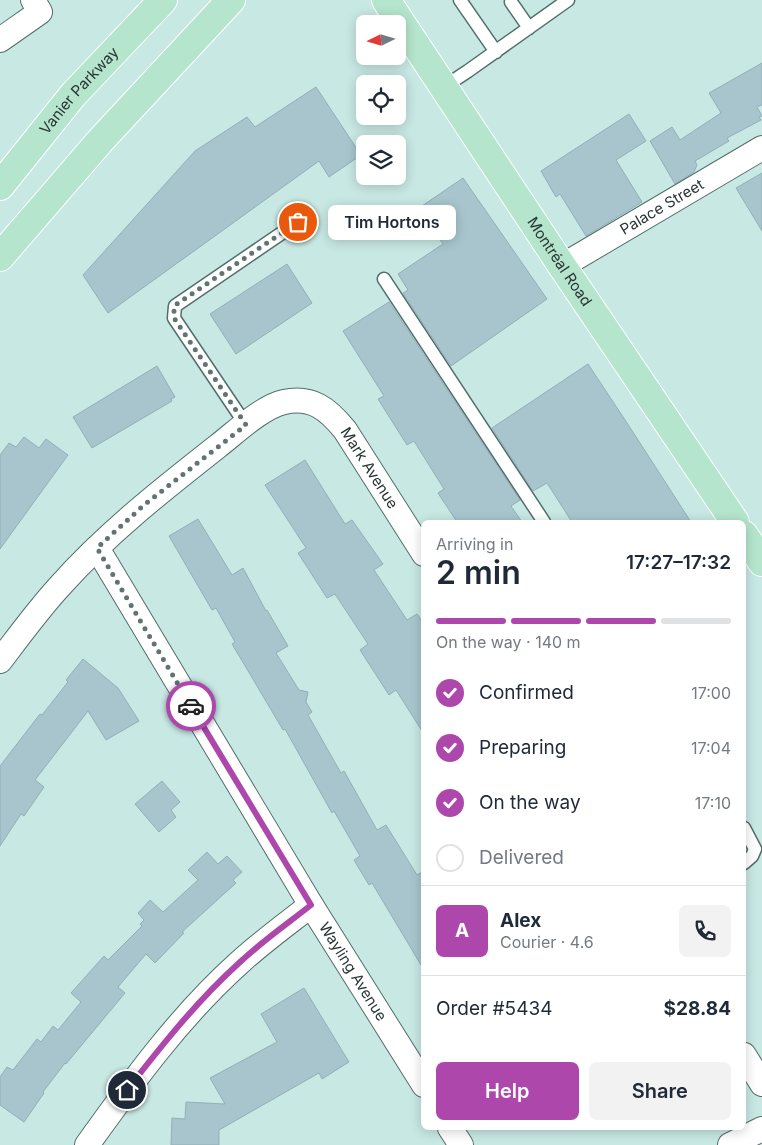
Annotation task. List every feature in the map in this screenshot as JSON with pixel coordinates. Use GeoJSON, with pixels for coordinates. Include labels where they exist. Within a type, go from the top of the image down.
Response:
{"type":"FeatureCollection","features":[{"type":"Feature","properties":{"kind":"main road","name":"Vanier Parkway"},"geometry":{"type":"LineString","coordinates":[[0,186],[74,96],[163,0]]}},
{"type":"Feature","properties":{"kind":"main road"},"geometry":{"type":"LineString","coordinates":[[0,257],[100,141],[231,0]]}},
{"type":"Feature","properties":{"kind":"main road","name":"Montréal Road"},"geometry":{"type":"LineString","coordinates":[[392,2],[444,87],[562,266],[734,520]]}},
{"type":"Feature","properties":{"kind":"main road"},"geometry":{"type":"LineString","coordinates":[[746,538],[762,562]]}},
{"type":"Feature","properties":{"kind":"street"},"geometry":{"type":"LineString","coordinates":[[0,40],[37,6]]}},
{"type":"Feature","properties":{"kind":"street","name":"Palace Street"},"geometry":{"type":"LineString","coordinates":[[562,266],[762,148]]}},
{"type":"Feature","properties":{"kind":"street","name":"Mark Avenue"},"geometry":{"type":"LineString","coordinates":[[246,425],[276,404],[298,401],[317,404],[327,410],[336,418],[421,549]]}},
{"type":"Feature","properties":{"kind":"street"},"geometry":{"type":"LineString","coordinates":[[0,661],[59,587],[97,548],[144,505],[246,425]]}},
{"type":"Feature","properties":{"kind":"street","name":"Wayling Avenue"},"geometry":{"type":"LineString","coordinates":[[97,548],[311,905],[421,1080]]}},
{"type":"Feature","properties":{"kind":"street"},"geometry":{"type":"LineString","coordinates":[[87,1145],[129,1088],[210,990],[239,962],[311,905]]}},
{"type":"Feature","properties":{"kind":"street"},"geometry":{"type":"LineString","coordinates":[[746,1058],[762,1084]]}},
{"type":"Feature","properties":{"kind":"street"},"geometry":{"type":"LineString","coordinates":[[730,1145],[762,1129]]}},
{"type":"Feature","properties":{"kind":"street"},"geometry":{"type":"LineString","coordinates":[[451,1130],[461,1145]]}},
{"type":"Feature","properties":{"kind":"lane"},"geometry":{"type":"LineString","coordinates":[[460,0],[496,52]]}},
{"type":"Feature","properties":{"kind":"lane"},"geometry":{"type":"LineString","coordinates":[[511,2],[529,28]]}},
{"type":"Feature","properties":{"kind":"lane"},"geometry":{"type":"LineString","coordinates":[[444,87],[496,52],[562,2]]}},
{"type":"Feature","properties":{"kind":"lane"},"geometry":{"type":"LineString","coordinates":[[246,425],[174,318],[174,306],[298,222]]}},
{"type":"Feature","properties":{"kind":"lane"},"geometry":{"type":"LineString","coordinates":[[384,279],[543,520]]}},
{"type":"Feature","properties":{"kind":"lane"},"geometry":{"type":"LineString","coordinates":[[746,832],[755,849],[752,856],[746,861]]}},
{"type":"Feature","properties":{"kind":"building"},"geometry":{"type":"Polygon","coordinates":[[[762,63],[762,105],[757,107],[762,116],[759,117],[761,120],[727,138],[729,141],[695,161],[697,165],[694,172],[675,184],[650,141],[672,127],[680,140],[721,113],[709,93],[762,63]]]}},
{"type":"Feature","properties":{"kind":"building"},"geometry":{"type":"Polygon","coordinates":[[[316,87],[356,147],[356,158],[329,177],[319,161],[108,313],[83,275],[195,151],[247,117],[255,127],[316,87]]]}},
{"type":"Feature","properties":{"kind":"building"},"geometry":{"type":"Polygon","coordinates":[[[629,114],[646,141],[616,160],[642,202],[586,236],[560,194],[556,197],[541,171],[629,114]]]}},
{"type":"Feature","properties":{"kind":"building"},"geometry":{"type":"Polygon","coordinates":[[[762,173],[762,231],[736,188],[762,173]]]}},
{"type":"Feature","properties":{"kind":"building"},"geometry":{"type":"Polygon","coordinates":[[[463,178],[547,299],[451,366],[403,293],[408,290],[398,274],[443,244],[419,208],[463,178]]]}},
{"type":"Feature","properties":{"kind":"building"},"geometry":{"type":"Polygon","coordinates":[[[287,264],[312,303],[236,354],[210,314],[287,264]]]}},
{"type":"Feature","properties":{"kind":"building"},"geometry":{"type":"Polygon","coordinates":[[[389,302],[520,500],[511,506],[521,520],[456,520],[438,493],[444,489],[414,441],[407,445],[378,399],[384,396],[343,331],[389,302]]]}},
{"type":"Feature","properties":{"kind":"building"},"geometry":{"type":"Polygon","coordinates":[[[588,364],[690,520],[571,520],[547,483],[533,491],[492,428],[588,364]]]}},
{"type":"Feature","properties":{"kind":"building"},"geometry":{"type":"Polygon","coordinates":[[[157,366],[175,397],[171,399],[172,401],[92,448],[73,417],[157,366]]]}},
{"type":"Feature","properties":{"kind":"building"},"geometry":{"type":"Polygon","coordinates":[[[24,437],[39,448],[46,439],[68,455],[0,549],[0,455],[9,443],[16,447],[24,437]]]}},
{"type":"Feature","properties":{"kind":"building"},"geometry":{"type":"Polygon","coordinates":[[[305,460],[345,524],[352,520],[383,564],[374,570],[407,620],[417,614],[421,620],[421,729],[396,690],[389,695],[360,650],[368,644],[335,594],[327,598],[298,553],[306,548],[265,485],[305,460]]]}},
{"type":"Feature","properties":{"kind":"building"},"geometry":{"type":"Polygon","coordinates":[[[198,519],[232,575],[243,568],[266,611],[288,646],[276,653],[299,690],[308,692],[306,702],[312,712],[308,715],[341,773],[344,771],[377,830],[386,825],[417,875],[421,873],[421,965],[372,883],[369,885],[354,860],[360,856],[334,811],[332,813],[285,729],[283,730],[232,644],[235,642],[216,608],[212,610],[169,536],[198,519]]]}},
{"type":"Feature","properties":{"kind":"building"},"geometry":{"type":"Polygon","coordinates":[[[83,659],[118,688],[139,721],[106,740],[88,711],[35,780],[44,787],[24,816],[21,814],[0,846],[0,766],[40,714],[42,715],[68,682],[66,680],[83,659]]]}},
{"type":"Feature","properties":{"kind":"building"},"geometry":{"type":"Polygon","coordinates":[[[162,781],[180,802],[171,810],[176,817],[159,832],[135,804],[162,781]]]}},
{"type":"Feature","properties":{"kind":"building"},"geometry":{"type":"Polygon","coordinates":[[[207,852],[218,864],[227,856],[242,872],[233,880],[236,883],[182,932],[184,933],[155,963],[146,954],[118,987],[125,993],[65,1063],[43,1092],[24,1122],[0,1105],[0,1077],[7,1067],[13,1070],[37,1039],[41,1042],[53,1026],[58,1030],[81,1002],[71,993],[104,956],[108,960],[142,926],[140,924],[144,920],[138,913],[150,900],[163,912],[198,880],[188,870],[207,852]]]}},
{"type":"Feature","properties":{"kind":"building"},"geometry":{"type":"Polygon","coordinates":[[[304,988],[349,1062],[322,1079],[319,1073],[219,1130],[219,1145],[171,1145],[172,1118],[185,1119],[186,1102],[225,1104],[210,1078],[277,1042],[261,1014],[304,988]]]}},
{"type":"Feature","properties":{"kind":"way so far"},"geometry":{"type":"LineString","coordinates":[[191,706],[97,548],[144,505],[246,425],[174,318],[174,306],[298,222]]}},
{"type":"Feature","properties":{"kind":"place","name":"Tim Hortons"},"geometry":{"type":"Point","coordinates":[298,222]}},
{"type":"Feature","properties":{"kind":"route"},"geometry":{"type":"LineString","coordinates":[[127,1090],[210,990],[239,962],[311,905],[191,706]]}}]}
